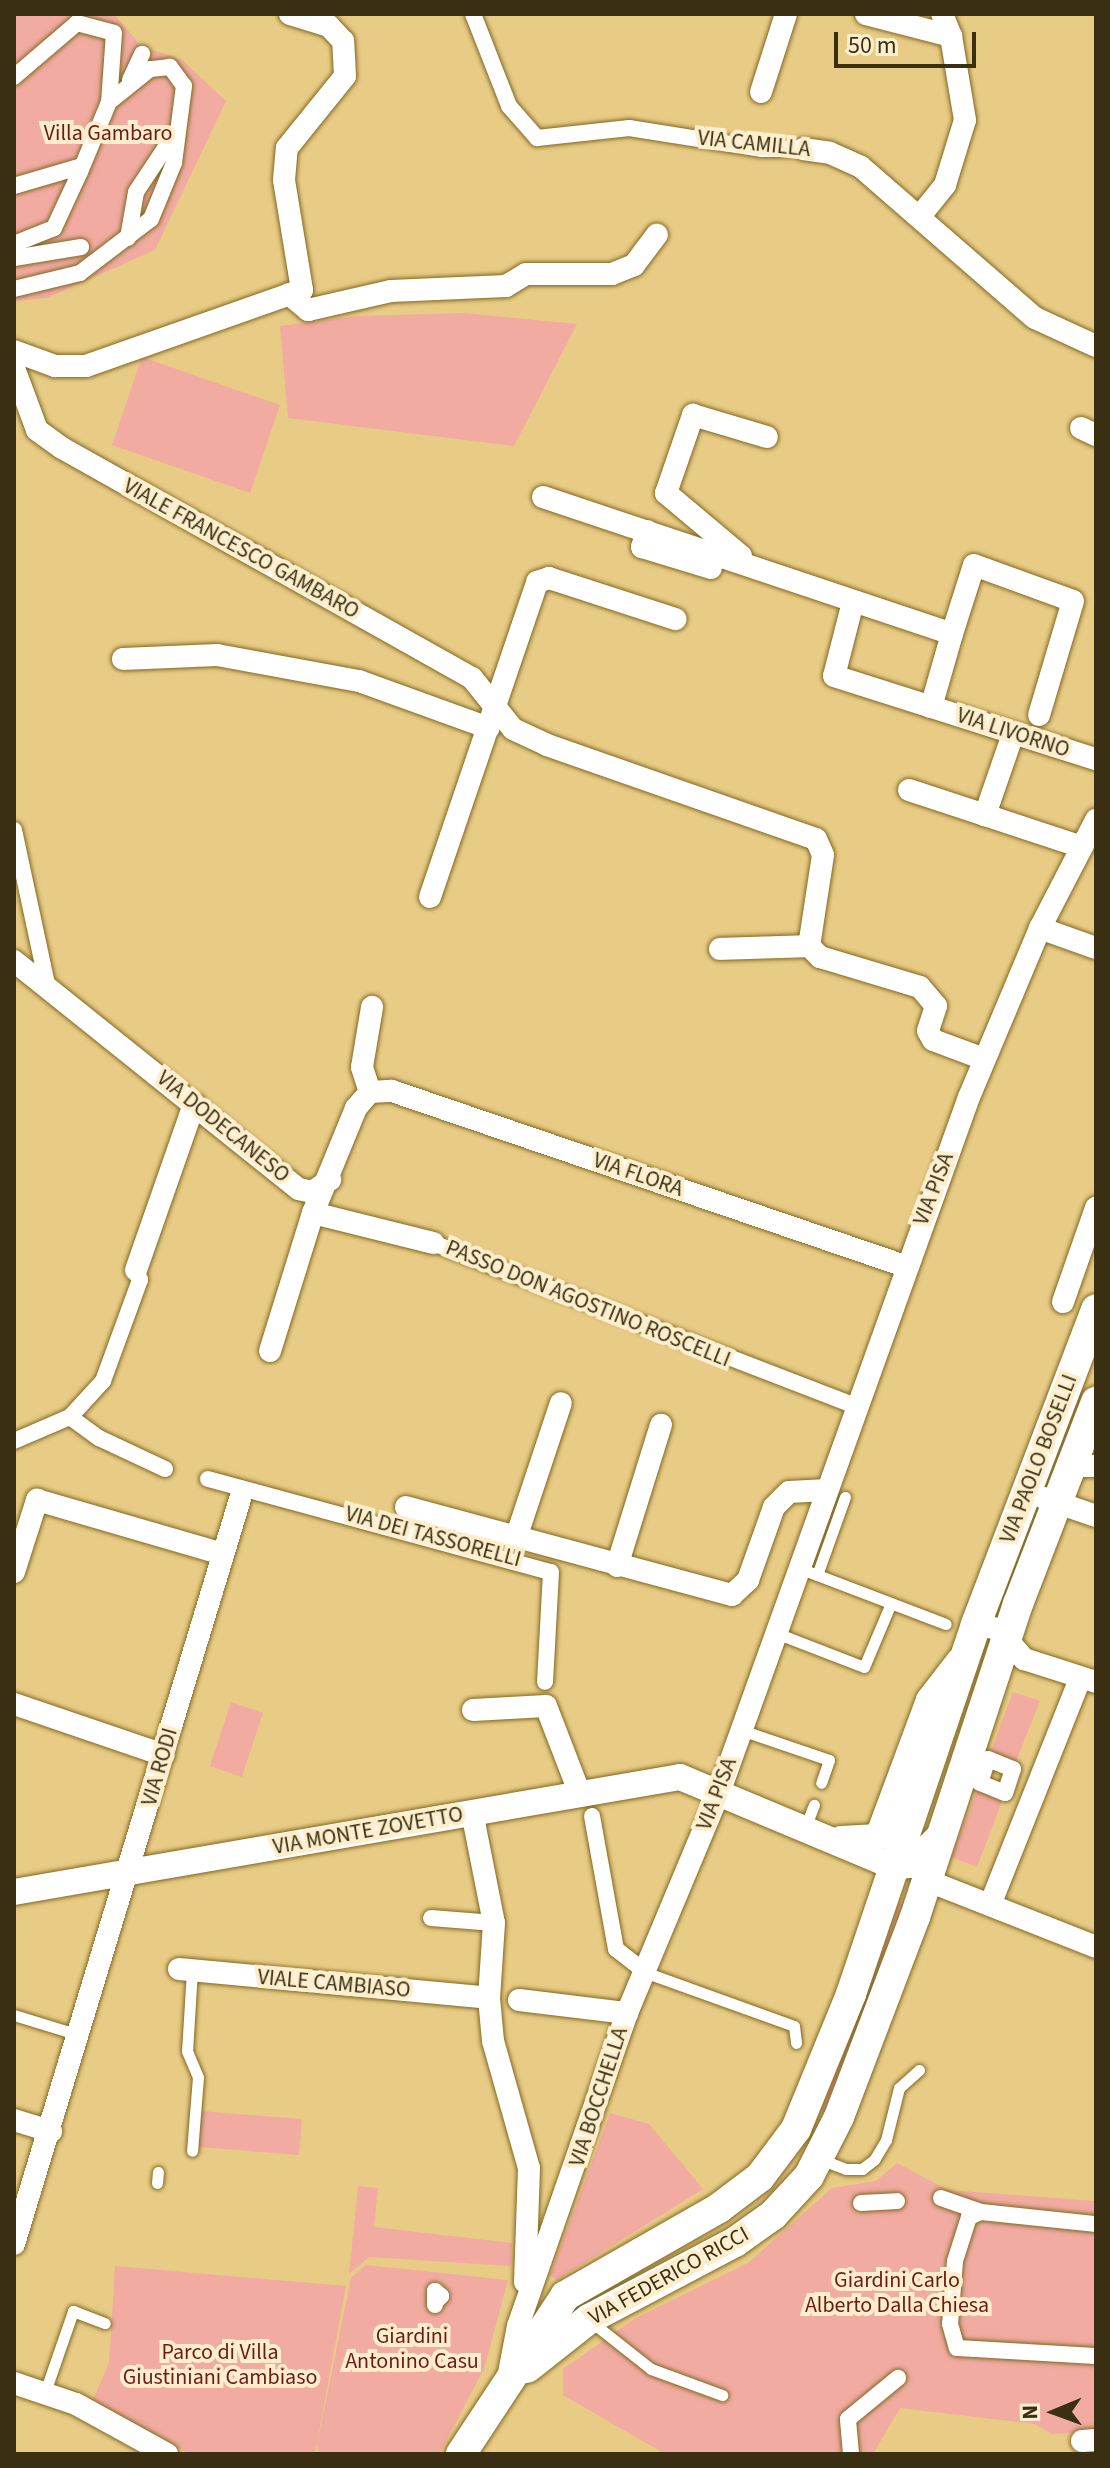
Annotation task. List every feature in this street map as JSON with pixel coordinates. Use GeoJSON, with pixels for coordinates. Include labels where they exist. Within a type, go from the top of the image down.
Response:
{"type":"FeatureCollection","features":[{"type":"Feature","properties":{"kind":"main road","name":"VIA PAOLO BOSELLI"},"geometry":{"type":"LineString","coordinates":[[895,1867],[975,1629],[1096,1309]]}},
{"type":"Feature","properties":{"kind":"main road","name":"VIA PAOLO BOSELLI"},"geometry":{"type":"LineString","coordinates":[[937,1838],[1057,1502],[1084,1466],[1094,1411]]}},
{"type":"Feature","properties":{"kind":"main road","name":"VIA FEDERICO RICCI"},"geometry":{"type":"LineString","coordinates":[[505,2386],[589,2319],[735,2242],[791,2197],[819,2158],[926,1880],[937,1838]]}},
{"type":"Feature","properties":{"kind":"main road","name":"VIA FEDERICO RICCI"},"geometry":{"type":"LineString","coordinates":[[505,2386],[565,2296],[719,2208],[760,2177],[782,2152],[809,2105],[895,1867]]}},
{"type":"Feature","properties":{"kind":"main road"},"geometry":{"type":"LineString","coordinates":[[461,2454],[505,2386]]}},
{"type":"Feature","properties":{"kind":"street"},"geometry":{"type":"LineString","coordinates":[[14,351],[55,366],[86,366],[302,290],[284,180],[287,148],[345,76],[343,41],[329,26],[290,14]]}},
{"type":"Feature","properties":{"kind":"street","name":"VIA CAMILLA"},"geometry":{"type":"LineString","coordinates":[[473,14],[509,106],[537,138],[629,128],[762,149],[803,149],[830,153],[861,167],[920,216],[974,270],[1035,318],[1096,346]]}},
{"type":"Feature","properties":{"kind":"street"},"geometry":{"type":"LineString","coordinates":[[761,92],[786,14]]}},
{"type":"Feature","properties":{"kind":"street"},"geometry":{"type":"LineString","coordinates":[[866,14],[951,36]]}},
{"type":"Feature","properties":{"kind":"street"},"geometry":{"type":"LineString","coordinates":[[920,216],[945,185],[963,139],[963,93],[951,36],[942,14]]}},
{"type":"Feature","properties":{"kind":"street"},"geometry":{"type":"LineString","coordinates":[[14,77],[77,23],[114,33],[109,102],[54,228],[14,244]]}},
{"type":"Feature","properties":{"kind":"street"},"geometry":{"type":"LineString","coordinates":[[130,80],[142,54]]}},
{"type":"Feature","properties":{"kind":"street"},"geometry":{"type":"LineString","coordinates":[[14,289],[80,273],[151,219],[174,163],[182,122],[184,86],[170,67],[150,69],[109,102]]}},
{"type":"Feature","properties":{"kind":"street"},"geometry":{"type":"LineString","coordinates":[[128,238],[136,192],[182,122]]}},
{"type":"Feature","properties":{"kind":"street"},"geometry":{"type":"LineString","coordinates":[[14,186],[82,166]]}},
{"type":"Feature","properties":{"kind":"street"},"geometry":{"type":"LineString","coordinates":[[289,294],[308,310],[391,291],[506,286],[526,274],[612,274],[634,265],[657,235]]}},
{"type":"Feature","properties":{"kind":"street"},"geometry":{"type":"LineString","coordinates":[[14,258],[81,247]]}},
{"type":"Feature","properties":{"kind":"street","name":"VIALE FRANCESCO GAMBARO"},"geometry":{"type":"LineString","coordinates":[[14,368],[37,430],[62,448],[472,678],[497,705],[513,729],[547,745],[816,839],[823,855],[809,946]]}},
{"type":"Feature","properties":{"kind":"street"},"geometry":{"type":"LineString","coordinates":[[751,565],[666,493],[693,415],[767,437]]}},
{"type":"Feature","properties":{"kind":"street"},"geometry":{"type":"LineString","coordinates":[[543,497],[952,634]]}},
{"type":"Feature","properties":{"kind":"street"},"geometry":{"type":"LineString","coordinates":[[647,531],[642,547],[711,568]]}},
{"type":"Feature","properties":{"kind":"street","name":"VIA LIVORNO"},"geometry":{"type":"LineString","coordinates":[[931,707],[974,565],[1073,601],[1039,715]]}},
{"type":"Feature","properties":{"kind":"street"},"geometry":{"type":"LineString","coordinates":[[430,897],[537,582],[549,578],[675,619]]}},
{"type":"Feature","properties":{"kind":"street","name":"VIA LIVORNO"},"geometry":{"type":"LineString","coordinates":[[853,602],[834,676],[1096,759]]}},
{"type":"Feature","properties":{"kind":"street"},"geometry":{"type":"LineString","coordinates":[[123,659],[217,655],[359,681],[489,728]]}},
{"type":"Feature","properties":{"kind":"street"},"geometry":{"type":"LineString","coordinates":[[985,815],[1013,734]]}},
{"type":"Feature","properties":{"kind":"street"},"geometry":{"type":"LineString","coordinates":[[909,790],[1082,847]]}},
{"type":"Feature","properties":{"kind":"street","name":"VIA PISA"},"geometry":{"type":"LineString","coordinates":[[647,1973],[719,1793],[776,1633],[808,1572],[836,1494],[859,1407],[905,1266],[984,1059],[1040,928],[1096,820]]}},
{"type":"Feature","properties":{"kind":"street"},"geometry":{"type":"LineString","coordinates":[[14,830],[47,984]]}},
{"type":"Feature","properties":{"kind":"street"},"geometry":{"type":"LineString","coordinates":[[1040,928],[1096,948]]}},
{"type":"Feature","properties":{"kind":"street"},"geometry":{"type":"LineString","coordinates":[[720,949],[809,946],[820,957],[920,987],[936,1006],[928,1031],[933,1040],[984,1059]]}},
{"type":"Feature","properties":{"kind":"street","name":"VIA DODECANESO"},"geometry":{"type":"LineString","coordinates":[[14,961],[47,984],[299,1189],[312,1192],[330,1180]]}},
{"type":"Feature","properties":{"kind":"street"},"geometry":{"type":"LineString","coordinates":[[270,1351],[313,1213],[330,1180],[356,1108],[370,1092],[362,1067],[372,1007]]}},
{"type":"Feature","properties":{"kind":"street","name":"VIA FLORA"},"geometry":{"type":"LineString","coordinates":[[370,1092],[392,1091],[905,1266]]}},
{"type":"Feature","properties":{"kind":"street"},"geometry":{"type":"LineString","coordinates":[[14,1441],[70,1417],[103,1381],[140,1280],[136,1270],[194,1104]]}},
{"type":"Feature","properties":{"kind":"street"},"geometry":{"type":"LineString","coordinates":[[1063,1302],[1092,1232],[1096,1208]]}},
{"type":"Feature","properties":{"kind":"street","name":"PASSO DON AGOSTINO ROSCELLI"},"geometry":{"type":"LineString","coordinates":[[313,1213],[433,1243],[859,1407]]}},
{"type":"Feature","properties":{"kind":"street"},"geometry":{"type":"LineString","coordinates":[[516,1538],[561,1403]]}},
{"type":"Feature","properties":{"kind":"street"},"geometry":{"type":"LineString","coordinates":[[70,1417],[99,1438],[165,1469]]}},
{"type":"Feature","properties":{"kind":"street"},"geometry":{"type":"LineString","coordinates":[[617,1566],[661,1425]]}},
{"type":"Feature","properties":{"kind":"street","name":"VIA DEI TASSORELLI"},"geometry":{"type":"LineString","coordinates":[[208,1479],[551,1572],[545,1682]]}},
{"type":"Feature","properties":{"kind":"street"},"geometry":{"type":"LineString","coordinates":[[406,1507],[732,1595],[748,1580],[774,1507],[789,1492],[836,1494]]}},
{"type":"Feature","properties":{"kind":"street"},"geometry":{"type":"LineString","coordinates":[[1026,1492],[1096,1516]]}},
{"type":"Feature","properties":{"kind":"street","name":"VIA RODI"},"geometry":{"type":"LineString","coordinates":[[14,2244],[51,2131],[240,1499]]}},
{"type":"Feature","properties":{"kind":"street"},"geometry":{"type":"LineString","coordinates":[[14,1572],[20,1533],[37,1500],[223,1554]]}},
{"type":"Feature","properties":{"kind":"street"},"geometry":{"type":"LineString","coordinates":[[975,1629],[980,1651],[988,1653],[1006,1643],[1024,1659],[1088,1682],[990,1905]]}},
{"type":"Feature","properties":{"kind":"street"},"geometry":{"type":"LineString","coordinates":[[862,1847],[878,1837],[929,1700],[975,1629]]}},
{"type":"Feature","properties":{"kind":"street"},"geometry":{"type":"LineString","coordinates":[[14,1704],[164,1755]]}},
{"type":"Feature","properties":{"kind":"street"},"geometry":{"type":"LineString","coordinates":[[473,1710],[546,1706],[586,1805],[616,1949],[647,1973]]}},
{"type":"Feature","properties":{"kind":"street","name":"VIA MONTE ZOVETTO"},"geometry":{"type":"LineString","coordinates":[[14,1892],[472,1812],[586,1805],[680,1777],[719,1793],[809,1816],[830,1838],[862,1847],[895,1867]]}},
{"type":"Feature","properties":{"kind":"street"},"geometry":{"type":"LineString","coordinates":[[472,1812],[494,1923],[489,1998],[493,2041],[529,2168],[527,2299]]}},
{"type":"Feature","properties":{"kind":"street"},"geometry":{"type":"LineString","coordinates":[[895,1867],[910,1865],[937,1838]]}},
{"type":"Feature","properties":{"kind":"street"},"geometry":{"type":"LineString","coordinates":[[926,1880],[1096,1947]]}},
{"type":"Feature","properties":{"kind":"street"},"geometry":{"type":"LineString","coordinates":[[431,1918],[494,1923]]}},
{"type":"Feature","properties":{"kind":"street","name":"VIALE CAMBIASO"},"geometry":{"type":"LineString","coordinates":[[185,1970],[489,1998]]}},
{"type":"Feature","properties":{"kind":"street","name":"VIA BOCCHELLA"},"geometry":{"type":"LineString","coordinates":[[505,2386],[527,2299],[627,2013],[647,1973]]}},
{"type":"Feature","properties":{"kind":"street"},"geometry":{"type":"LineString","coordinates":[[519,2000],[627,2013]]}},
{"type":"Feature","properties":{"kind":"street"},"geometry":{"type":"LineString","coordinates":[[14,2120],[51,2131]]}},
{"type":"Feature","properties":{"kind":"street"},"geometry":{"type":"LineString","coordinates":[[941,2198],[981,2212],[1096,2224]]}},
{"type":"Feature","properties":{"kind":"street"},"geometry":{"type":"LineString","coordinates":[[861,2203],[897,2201]]}},
{"type":"Feature","properties":{"kind":"street"},"geometry":{"type":"LineString","coordinates":[[981,2212],[969,2217],[955,2261],[950,2324],[957,2348],[1096,2356]]}},
{"type":"Feature","properties":{"kind":"street"},"geometry":{"type":"LineString","coordinates":[[851,2454],[848,2419],[898,2378]]}},
{"type":"Feature","properties":{"kind":"street"},"geometry":{"type":"LineString","coordinates":[[14,2383],[45,2392],[167,2454]]}},
{"type":"Feature","properties":{"kind":"lane"},"geometry":{"type":"LineString","coordinates":[[808,1572],[946,1624]]}},
{"type":"Feature","properties":{"kind":"lane"},"geometry":{"type":"LineString","coordinates":[[776,1633],[864,1667],[891,1603]]}},
{"type":"Feature","properties":{"kind":"lane"},"geometry":{"type":"LineString","coordinates":[[741,1730],[829,1760],[821,1783]]}},
{"type":"Feature","properties":{"kind":"lane"},"geometry":{"type":"LineString","coordinates":[[185,1970],[187,2051],[198,2077],[192,2151]]}},
{"type":"Feature","properties":{"kind":"lane"},"geometry":{"type":"LineString","coordinates":[[647,1973],[794,2026],[796,2043]]}},
{"type":"Feature","properties":{"kind":"lane"},"geometry":{"type":"LineString","coordinates":[[14,2015],[80,2035]]}},
{"type":"Feature","properties":{"kind":"lane"},"geometry":{"type":"LineString","coordinates":[[819,2158],[846,2169],[862,2169],[874,2160],[886,2140],[899,2088],[919,2070]]}},
{"type":"Feature","properties":{"kind":"lane"},"geometry":{"type":"LineString","coordinates":[[45,2392],[73,2311],[105,2323]]}},
{"type":"Feature","properties":{"kind":"lane"},"geometry":{"type":"LineString","coordinates":[[589,2319],[651,2369],[722,2395]]}},
{"type":"Feature","properties":{"kind":"green space","name":"Villa Gambaro"},"geometry":{"type":"Polygon","coordinates":[[[14,14],[116,16],[141,46],[182,60],[226,101],[155,250],[47,298],[14,301],[14,14]]]}},
{"type":"Feature","properties":{"kind":"green space"},"geometry":{"type":"Polygon","coordinates":[[[465,313],[577,324],[514,446],[288,418],[280,326],[357,316],[465,313]]]}},
{"type":"Feature","properties":{"kind":"green space"},"geometry":{"type":"Polygon","coordinates":[[[142,357],[280,405],[250,493],[112,445],[142,357]]]}},
{"type":"Feature","properties":{"kind":"green space"},"geometry":{"type":"Polygon","coordinates":[[[1013,1692],[1040,1701],[1013,1769],[988,1759],[1013,1692]]]}},
{"type":"Feature","properties":{"kind":"green space"},"geometry":{"type":"Polygon","coordinates":[[[231,1702],[263,1713],[242,1777],[210,1766],[231,1702]]]}},
{"type":"Feature","properties":{"kind":"green space"},"geometry":{"type":"Polygon","coordinates":[[[980,1783],[1005,1793],[977,1867],[951,1857],[980,1783]]]}},
{"type":"Feature","properties":{"kind":"green space"},"geometry":{"type":"Polygon","coordinates":[[[897,1902],[905,1906],[827,2113],[817,2108],[897,1902]]]}},
{"type":"Feature","properties":{"kind":"green space"},"geometry":{"type":"Polygon","coordinates":[[[201,2111],[302,2119],[299,2155],[198,2147],[201,2111]]]}},
{"type":"Feature","properties":{"kind":"green space"},"geometry":{"type":"Polygon","coordinates":[[[610,2113],[649,2124],[703,2189],[557,2280],[550,2275],[610,2113]]]}},
{"type":"Feature","properties":{"kind":"green space","name":"Giardini Carlo Alberto Dalla Chiesa"},"geometry":{"type":"Polygon","coordinates":[[[897,2163],[948,2190],[1096,2201],[1096,2432],[1052,2434],[1034,2424],[900,2408],[873,2454],[665,2454],[563,2395],[563,2369],[634,2319],[748,2263],[832,2188],[876,2181],[897,2163]]]}},
{"type":"Feature","properties":{"kind":"green space"},"geometry":{"type":"Polygon","coordinates":[[[358,2186],[378,2188],[374,2227],[512,2243],[511,2266],[369,2257],[349,2274],[358,2186]]]}},
{"type":"Feature","properties":{"kind":"green space","name":"Giardini Antonino Casu"},"geometry":{"type":"Polygon","coordinates":[[[366,2265],[508,2280],[484,2369],[439,2454],[319,2454],[317,2444],[351,2278],[366,2265]]]}},
{"type":"Feature","properties":{"kind":"green space","name":"Parco di Villa Giustiniani Cambiaso"},"geometry":{"type":"Polygon","coordinates":[[[115,2266],[346,2286],[315,2454],[190,2454],[92,2402],[109,2363],[115,2266]]]}}]}
